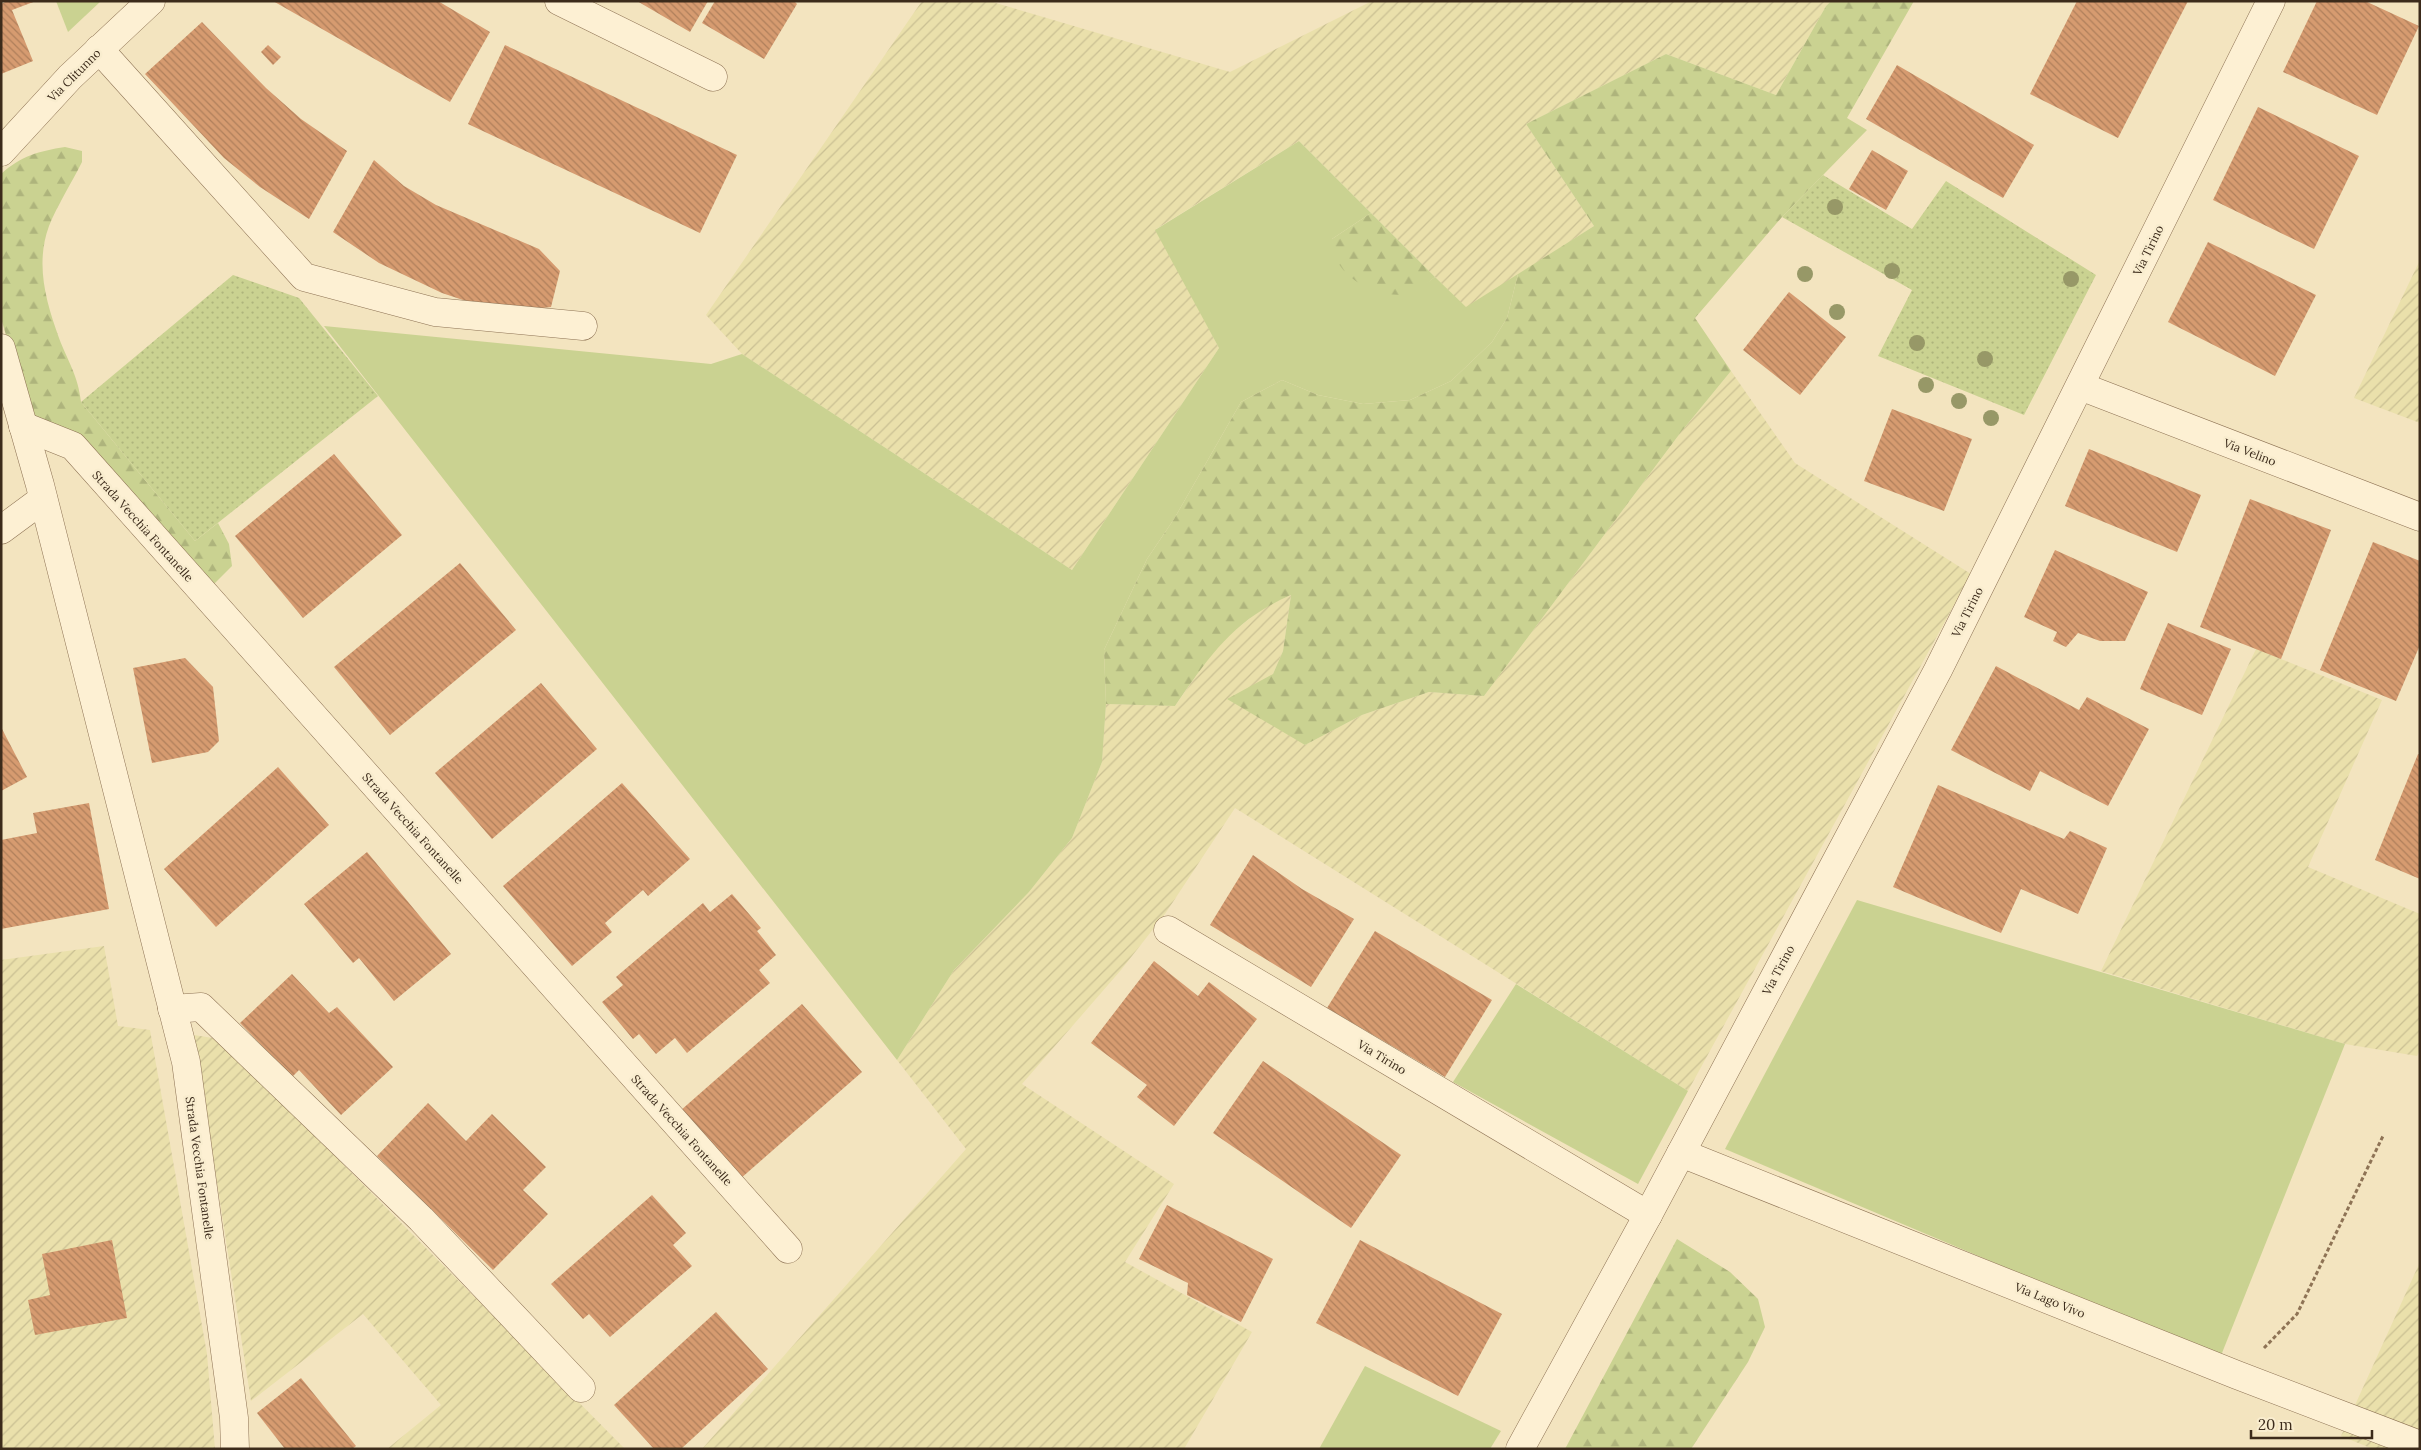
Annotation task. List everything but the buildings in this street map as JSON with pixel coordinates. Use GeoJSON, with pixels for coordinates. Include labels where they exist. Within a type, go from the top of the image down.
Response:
{"type":"FeatureCollection","features":[{"type":"Feature","properties":{"kind":"street","name":"Via Clitunno"},"geometry":{"type":"LineString","coordinates":[[1,152],[70,77],[150,1]]}},
{"type":"Feature","properties":{"kind":"street"},"geometry":{"type":"LineString","coordinates":[[559,1],[713,76]]}},
{"type":"Feature","properties":{"kind":"street","name":"Via Tirino"},"geometry":{"type":"LineString","coordinates":[[1520,1449],[1648,1215],[1938,670],[2271,1]]}},
{"type":"Feature","properties":{"kind":"street"},"geometry":{"type":"LineString","coordinates":[[99,49],[304,277],[436,312],[584,326]]}},
{"type":"Feature","properties":{"kind":"street","name":"Strada Vecchia Fontanelle"},"geometry":{"type":"LineString","coordinates":[[1,348],[43,499],[186,1062],[234,1418],[236,1449]]}},
{"type":"Feature","properties":{"kind":"street","name":"Via Velino"},"geometry":{"type":"LineString","coordinates":[[2080,386],[2420,517]]}},
{"type":"Feature","properties":{"kind":"street","name":"Strada Vecchia Fontanelle"},"geometry":{"type":"LineString","coordinates":[[23,426],[72,446],[788,1249]]}},
{"type":"Feature","properties":{"kind":"street"},"geometry":{"type":"LineString","coordinates":[[1,530],[43,499]]}},
{"type":"Feature","properties":{"kind":"street","name":"Via Tirino"},"geometry":{"type":"LineString","coordinates":[[1168,930],[1648,1215]]}},
{"type":"Feature","properties":{"kind":"street"},"geometry":{"type":"LineString","coordinates":[[172,1009],[202,1007],[421,1219],[581,1388]]}},
{"type":"Feature","properties":{"kind":"street","name":"Via Lago Vivo"},"geometry":{"type":"LineString","coordinates":[[1681,1153],[2237,1375],[2420,1445]]}},
{"type":"Feature","properties":{"kind":"path"},"geometry":{"type":"LineString","coordinates":[[2237,1375],[2297,1314],[2383,1136]]}},
{"type":"Feature","properties":{"kind":"shaded area"},"geometry":{"type":"Polygon","coordinates":[[[922,1],[989,1],[1230,72],[1372,1],[1831,1],[1826,6],[1776,95],[1666,54],[1526,124],[1594,226],[1466,308],[1299,141],[1156,229],[1219,348],[1072,570],[742,354],[706,315],[922,1]]]}},
{"type":"Feature","properties":{"kind":"shaded area"},"geometry":{"type":"Polygon","coordinates":[[[2420,260],[2420,423],[2354,398],[2420,260]]]}},
{"type":"Feature","properties":{"kind":"shaded area"},"geometry":{"type":"Polygon","coordinates":[[[1731,371],[1795,463],[1971,574],[1688,1091],[1235,808],[1165,914],[1121,970],[1022,1084],[1174,1184],[1125,1262],[1252,1332],[1184,1449],[702,1449],[966,1149],[897,1060],[954,970],[1029,892],[1072,838],[1102,762],[1106,704],[1175,706],[1210,656],[1228,636],[1264,607],[1291,595],[1283,651],[1273,674],[1305,745],[1362,715],[1429,692],[1484,696],[1681,432],[1731,371]]]}},
{"type":"Feature","properties":{"kind":"shaded area"},"geometry":{"type":"Polygon","coordinates":[[[2257,647],[2281,659],[2382,700],[2308,867],[2420,914],[2420,1050],[2417,1056],[2345,1044],[2101,971],[2257,647]]]}},
{"type":"Feature","properties":{"kind":"shaded area"},"geometry":{"type":"Polygon","coordinates":[[[104,946],[118,1026],[150,1030],[207,1354],[215,1449],[1,1449],[1,960],[104,946]]]}},
{"type":"Feature","properties":{"kind":"shaded area"},"geometry":{"type":"Polygon","coordinates":[[[194,1035],[219,1039],[625,1449],[387,1449],[441,1405],[363,1314],[251,1401],[194,1035]]]}},
{"type":"Feature","properties":{"kind":"shaded area"},"geometry":{"type":"Polygon","coordinates":[[[2420,1262],[2420,1449],[2373,1449],[2341,1436],[2420,1262]]]}},
{"type":"Feature","properties":{"kind":"green space"},"geometry":{"type":"Polygon","coordinates":[[[56,1],[101,1],[68,32],[56,1]]]}},
{"type":"Feature","properties":{"kind":"green space"},"geometry":{"type":"Polygon","coordinates":[[[1831,1],[1914,1],[1847,118],[1867,130],[1782,217],[1695,318],[1731,371],[1681,432],[1484,696],[1429,692],[1362,715],[1305,745],[1227,699],[1273,674],[1283,651],[1291,595],[1253,616],[1238,628],[1212,656],[1175,706],[1106,704],[1104,650],[1147,559],[1174,519],[1241,402],[1282,380],[1318,395],[1363,404],[1410,400],[1451,381],[1492,342],[1507,318],[1518,274],[1594,226],[1526,124],[1666,54],[1776,95],[1826,6],[1831,1]]]}},
{"type":"Feature","properties":{"kind":"green space"},"geometry":{"type":"Polygon","coordinates":[[[1299,141],[1371,213],[1332,239],[1415,291],[1435,277],[1466,307],[1518,274],[1507,318],[1492,342],[1451,381],[1410,400],[1363,404],[1318,395],[1282,380],[1241,402],[1174,519],[1147,559],[1104,650],[1106,704],[1102,762],[1072,838],[1029,892],[954,970],[897,1060],[324,326],[711,364],[742,354],[1072,570],[1219,348],[1155,230],[1299,141]]]}},
{"type":"Feature","properties":{"kind":"green space"},"geometry":{"type":"Polygon","coordinates":[[[65,147],[82,151],[82,162],[60,202],[45,240],[43,254],[44,283],[54,324],[75,376],[81,402],[195,541],[218,523],[229,544],[232,566],[210,588],[30,417],[1,318],[1,174],[31,155],[65,147]]]}},
{"type":"Feature","properties":{"kind":"green space"},"geometry":{"type":"Polygon","coordinates":[[[1823,175],[1912,229],[1946,181],[2096,275],[2024,415],[1878,356],[1912,290],[1782,217],[1823,175]]]}},
{"type":"Feature","properties":{"kind":"green space"},"geometry":{"type":"Polygon","coordinates":[[[1371,213],[1435,277],[1416,291],[1394,295],[1370,289],[1349,276],[1336,258],[1332,239],[1371,213]]]}},
{"type":"Feature","properties":{"kind":"green space"},"geometry":{"type":"Polygon","coordinates":[[[233,275],[299,298],[378,396],[195,541],[81,402],[233,275]]]}},
{"type":"Feature","properties":{"kind":"green space"},"geometry":{"type":"Polygon","coordinates":[[[1857,900],[2345,1044],[2220,1358],[1725,1149],[1857,900]]]}},
{"type":"Feature","properties":{"kind":"green space"},"geometry":{"type":"Polygon","coordinates":[[[1516,984],[1688,1091],[1638,1184],[1453,1082],[1516,984]]]}},
{"type":"Feature","properties":{"kind":"green space"},"geometry":{"type":"Polygon","coordinates":[[[1677,1239],[1730,1272],[1758,1299],[1765,1327],[1748,1362],[1691,1449],[1565,1449],[1677,1239]]]}},
{"type":"Feature","properties":{"kind":"green space"},"geometry":{"type":"Polygon","coordinates":[[[1365,1366],[1501,1431],[1490,1449],[1319,1449],[1365,1366]]]}}]}
